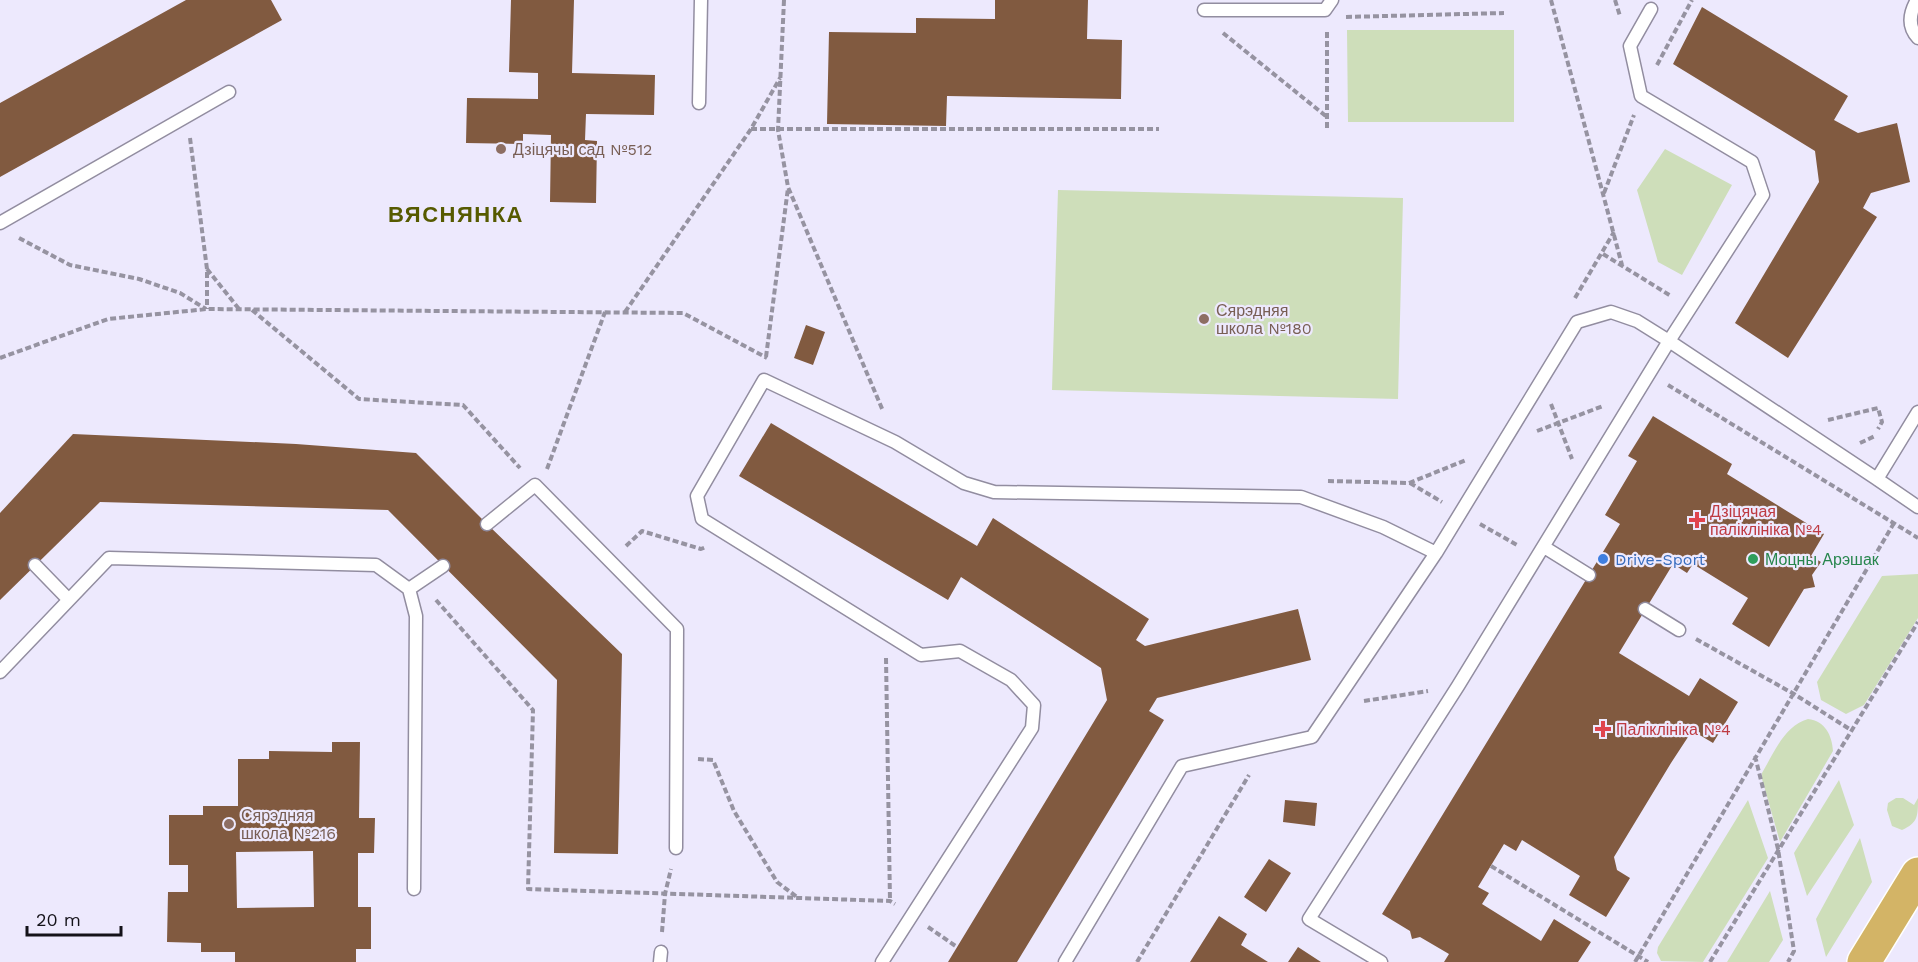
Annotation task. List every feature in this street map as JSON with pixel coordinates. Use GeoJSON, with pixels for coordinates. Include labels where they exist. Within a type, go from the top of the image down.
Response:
{"type":"FeatureCollection","features":[{"type":"Feature","properties":{"kind":"main road"},"geometry":{"type":"LineString","coordinates":[[1864,962],[1918,874]]}},
{"type":"Feature","properties":{"kind":"lane"},"geometry":{"type":"LineString","coordinates":[[699,103],[701,0]]}},
{"type":"Feature","properties":{"kind":"lane"},"geometry":{"type":"LineString","coordinates":[[1204,10],[1324,10],[1332,0]]}},
{"type":"Feature","properties":{"kind":"lane"},"geometry":{"type":"LineString","coordinates":[[1917,0],[1912,9],[1910,21],[1918,38]]}},
{"type":"Feature","properties":{"kind":"lane"},"geometry":{"type":"LineString","coordinates":[[1381,962],[1309,919],[1458,686],[1669,341],[1763,195],[1752,162],[1641,96],[1630,46],[1650,9]]}},
{"type":"Feature","properties":{"kind":"lane"},"geometry":{"type":"LineString","coordinates":[[0,223],[229,92]]}},
{"type":"Feature","properties":{"kind":"lane"},"geometry":{"type":"LineString","coordinates":[[1065,962],[1182,766],[1312,737],[1436,553],[1577,322],[1611,312],[1637,321],[1918,507]]}},
{"type":"Feature","properties":{"kind":"lane"},"geometry":{"type":"LineString","coordinates":[[882,962],[1032,728],[1034,705],[1011,680],[960,651],[921,655],[702,519],[697,496],[764,380],[895,442],[964,483],[994,492],[1301,497],[1383,527],[1436,553]]}},
{"type":"Feature","properties":{"kind":"lane"},"geometry":{"type":"LineString","coordinates":[[1877,479],[1918,412]]}},
{"type":"Feature","properties":{"kind":"lane"},"geometry":{"type":"LineString","coordinates":[[487,524],[537,487],[677,629],[676,848]]}},
{"type":"Feature","properties":{"kind":"lane"},"geometry":{"type":"LineString","coordinates":[[1544,546],[1589,575]]}},
{"type":"Feature","properties":{"kind":"lane"},"geometry":{"type":"LineString","coordinates":[[0,672],[109,558],[376,565],[414,585]]}},
{"type":"Feature","properties":{"kind":"lane"},"geometry":{"type":"LineString","coordinates":[[35,565],[68,599]]}},
{"type":"Feature","properties":{"kind":"lane"},"geometry":{"type":"LineString","coordinates":[[414,585],[442,566]]}},
{"type":"Feature","properties":{"kind":"lane"},"geometry":{"type":"LineString","coordinates":[[414,585],[416,616],[414,889]]}},
{"type":"Feature","properties":{"kind":"lane"},"geometry":{"type":"LineString","coordinates":[[1645,609],[1679,630]]}},
{"type":"Feature","properties":{"kind":"path"},"geometry":{"type":"LineString","coordinates":[[784,0],[778,130],[788,187],[895,442]]}},
{"type":"Feature","properties":{"kind":"path"},"geometry":{"type":"LineString","coordinates":[[1551,0],[1622,266]]}},
{"type":"Feature","properties":{"kind":"path"},"geometry":{"type":"LineString","coordinates":[[1338,17],[1504,13]]}},
{"type":"Feature","properties":{"kind":"path"},"geometry":{"type":"LineString","coordinates":[[1327,28],[1327,131]]}},
{"type":"Feature","properties":{"kind":"path"},"geometry":{"type":"LineString","coordinates":[[1219,30],[1327,117]]}},
{"type":"Feature","properties":{"kind":"path"},"geometry":{"type":"LineString","coordinates":[[625,312],[751,129],[781,77]]}},
{"type":"Feature","properties":{"kind":"path"},"geometry":{"type":"LineString","coordinates":[[188,116],[207,269],[207,309]]}},
{"type":"Feature","properties":{"kind":"path"},"geometry":{"type":"LineString","coordinates":[[751,129],[1159,129]]}},
{"type":"Feature","properties":{"kind":"path"},"geometry":{"type":"LineString","coordinates":[[766,357],[788,187]]}},
{"type":"Feature","properties":{"kind":"path"},"geometry":{"type":"LineString","coordinates":[[10,234],[70,265],[139,279],[180,292],[207,309]]}},
{"type":"Feature","properties":{"kind":"path"},"geometry":{"type":"LineString","coordinates":[[1603,254],[1676,299],[1685,316]]}},
{"type":"Feature","properties":{"kind":"path"},"geometry":{"type":"LineString","coordinates":[[207,269],[239,309]]}},
{"type":"Feature","properties":{"kind":"path"},"geometry":{"type":"LineString","coordinates":[[0,358],[108,319],[207,309],[251,309],[683,313],[776,363]]}},
{"type":"Feature","properties":{"kind":"path"},"geometry":{"type":"LineString","coordinates":[[251,309],[359,399],[463,405],[537,487],[605,312]]}},
{"type":"Feature","properties":{"kind":"path"},"geometry":{"type":"LineString","coordinates":[[1541,378],[1581,485]]}},
{"type":"Feature","properties":{"kind":"path"},"geometry":{"type":"LineString","coordinates":[[1327,481],[1409,483],[1664,382],[1918,538]]}},
{"type":"Feature","properties":{"kind":"path"},"geometry":{"type":"LineString","coordinates":[[1833,427],[1825,421],[1878,408],[1882,422],[1875,437],[1859,444],[1851,438]]}},
{"type":"Feature","properties":{"kind":"path"},"geometry":{"type":"LineString","coordinates":[[1635,962],[1894,523]]}},
{"type":"Feature","properties":{"kind":"path"},"geometry":{"type":"LineString","coordinates":[[642,531],[701,549]]}},
{"type":"Feature","properties":{"kind":"path"},"geometry":{"type":"LineString","coordinates":[[414,585],[533,710],[528,889],[890,901],[886,633]]}},
{"type":"Feature","properties":{"kind":"path"},"geometry":{"type":"LineString","coordinates":[[1710,962],[1918,622]]}},
{"type":"Feature","properties":{"kind":"path"},"geometry":{"type":"LineString","coordinates":[[1679,630],[1794,694],[1851,730]]}},
{"type":"Feature","properties":{"kind":"path"},"geometry":{"type":"LineString","coordinates":[[1334,706],[1458,686]]}},
{"type":"Feature","properties":{"kind":"path"},"geometry":{"type":"LineString","coordinates":[[1137,962],[1264,748]]}},
{"type":"Feature","properties":{"kind":"path"},"geometry":{"type":"LineString","coordinates":[[1755,756],[1778,849],[1794,951],[1788,962]]}},
{"type":"Feature","properties":{"kind":"path"},"geometry":{"type":"LineString","coordinates":[[676,757],[713,760],[734,811],[777,882],[798,898]]}},
{"type":"Feature","properties":{"kind":"path"},"geometry":{"type":"LineString","coordinates":[[660,957],[665,894],[676,848]]}},
{"type":"Feature","properties":{"kind":"path"},"geometry":{"type":"LineString","coordinates":[[1491,866],[1648,962]]}},
{"type":"Feature","properties":{"kind":"green space"},"geometry":{"type":"Polygon","coordinates":[[[1347,30],[1514,30],[1514,122],[1348,122],[1347,30]]]}},
{"type":"Feature","properties":{"kind":"green space"},"geometry":{"type":"Polygon","coordinates":[[[1665,149],[1732,185],[1682,275],[1658,262],[1637,190],[1665,149]]]}},
{"type":"Feature","properties":{"kind":"green space"},"geometry":{"type":"Polygon","coordinates":[[[1058,190],[1403,198],[1398,399],[1052,390],[1058,190]]]}},
{"type":"Feature","properties":{"kind":"green space"},"geometry":{"type":"Polygon","coordinates":[[[1918,574],[1918,618],[1864,705],[1846,714],[1821,700],[1817,682],[1882,576],[1918,574]]]}},
{"type":"Feature","properties":{"kind":"green space"},"geometry":{"type":"Polygon","coordinates":[[[1808,719],[1823,726],[1831,740],[1833,751],[1780,842],[1762,773],[1786,734],[1808,719]]]}},
{"type":"Feature","properties":{"kind":"green space"},"geometry":{"type":"Polygon","coordinates":[[[1839,780],[1854,825],[1807,896],[1794,853],[1839,780]]]}},
{"type":"Feature","properties":{"kind":"green space"},"geometry":{"type":"Polygon","coordinates":[[[1896,798],[1903,798],[1914,805],[1918,798],[1918,810],[1914,822],[1902,830],[1892,826],[1887,810],[1888,803],[1896,798]]]}},
{"type":"Feature","properties":{"kind":"green space"},"geometry":{"type":"Polygon","coordinates":[[[1748,800],[1768,858],[1703,962],[1661,961],[1657,953],[1658,947],[1748,800]]]}},
{"type":"Feature","properties":{"kind":"green space"},"geometry":{"type":"Polygon","coordinates":[[[1860,838],[1872,882],[1826,957],[1816,919],[1860,838]]]}},
{"type":"Feature","properties":{"kind":"green space"},"geometry":{"type":"Polygon","coordinates":[[[1770,891],[1783,940],[1769,962],[1727,962],[1770,891]]]}},
{"type":"Feature","properties":{"kind":"building"},"geometry":{"type":"Polygon","coordinates":[[[186,0],[271,0],[282,20],[0,177],[0,103],[186,0]]]}},
{"type":"Feature","properties":{"kind":"building"},"geometry":{"type":"Polygon","coordinates":[[[511,0],[574,0],[572,73],[655,75],[654,115],[586,114],[585,140],[597,141],[596,203],[550,202],[551,135],[523,134],[523,144],[466,143],[467,98],[538,99],[538,73],[509,72],[511,0]]]}},
{"type":"Feature","properties":{"kind":"building"},"geometry":{"type":"Polygon","coordinates":[[[995,0],[1088,0],[1087,39],[1122,40],[1121,99],[947,96],[946,126],[827,124],[829,32],[916,33],[916,18],[995,19],[995,0]]]}},
{"type":"Feature","properties":{"kind":"building"},"geometry":{"type":"Polygon","coordinates":[[[1702,7],[1848,96],[1834,120],[1858,133],[1897,123],[1910,182],[1871,193],[1863,208],[1877,217],[1788,358],[1735,323],[1819,182],[1815,151],[1673,64],[1702,7]]]}},
{"type":"Feature","properties":{"kind":"building"},"geometry":{"type":"Polygon","coordinates":[[[806,325],[825,332],[813,365],[794,358],[806,325]]]}},
{"type":"Feature","properties":{"kind":"building"},"geometry":{"type":"Polygon","coordinates":[[[1653,416],[1732,464],[1727,474],[1824,534],[1811,556],[1821,562],[1812,575],[1815,587],[1804,589],[1769,647],[1732,624],[1748,598],[1693,564],[1687,573],[1673,564],[1619,653],[1689,696],[1700,678],[1738,702],[1713,743],[1698,734],[1688,737],[1671,763],[1614,857],[1617,870],[1630,878],[1606,917],[1569,895],[1580,876],[1522,840],[1516,851],[1504,844],[1478,887],[1489,893],[1482,904],[1541,941],[1554,919],[1591,942],[1578,962],[1444,962],[1449,954],[1420,937],[1412,939],[1410,931],[1382,914],[1620,524],[1605,515],[1637,461],[1628,456],[1653,416]]]}},
{"type":"Feature","properties":{"kind":"building"},"geometry":{"type":"Polygon","coordinates":[[[771,423],[977,546],[993,518],[1149,619],[1136,640],[1145,646],[1298,609],[1311,660],[1157,698],[1149,711],[1164,720],[1017,962],[948,962],[1107,700],[1101,668],[961,577],[948,600],[739,476],[771,423]]]}},
{"type":"Feature","properties":{"kind":"building"},"geometry":{"type":"Polygon","coordinates":[[[73,434],[296,444],[416,453],[622,654],[618,854],[554,853],[557,680],[388,510],[100,502],[0,600],[0,513],[73,434]]]}},
{"type":"Feature","properties":{"kind":"building"},"geometry":{"type":"Polygon","coordinates":[[[332,742],[360,742],[359,818],[375,818],[374,853],[358,853],[358,907],[371,907],[371,949],[356,949],[356,962],[235,962],[235,952],[201,952],[201,943],[167,942],[168,892],[188,892],[188,865],[169,865],[169,815],[203,815],[203,806],[238,806],[238,759],[269,759],[269,751],[332,752],[332,742]],[[313,851],[236,852],[237,908],[314,907],[313,851]]]}},
{"type":"Feature","properties":{"kind":"building"},"geometry":{"type":"Polygon","coordinates":[[[1285,800],[1317,803],[1315,826],[1283,822],[1285,800]]]}},
{"type":"Feature","properties":{"kind":"building"},"geometry":{"type":"Polygon","coordinates":[[[1269,859],[1291,873],[1266,912],[1244,897],[1269,859]]]}},
{"type":"Feature","properties":{"kind":"building"},"geometry":{"type":"Polygon","coordinates":[[[1219,916],[1247,934],[1241,945],[1268,962],[1190,962],[1219,916]]]}},
{"type":"Feature","properties":{"kind":"building"},"geometry":{"type":"Polygon","coordinates":[[[1298,947],[1321,962],[1288,962],[1298,947]]]}},
{"type":"Feature","properties":{"kind":"place","name":"Дзіцячы сад №512"},"geometry":{"type":"Point","coordinates":[501,149]}},
{"type":"Feature","properties":{"kind":"place","name":"Сярэдняя школа №180"},"geometry":{"type":"Point","coordinates":[1204,319]}},
{"type":"Feature","properties":{"kind":"place","name":"Дзіцячая паліклініка №4"},"geometry":{"type":"Point","coordinates":[1697,520]}},
{"type":"Feature","properties":{"kind":"place","name":"Drive-Sport"},"geometry":{"type":"Point","coordinates":[1603,559]}},
{"type":"Feature","properties":{"kind":"place","name":"Моцны Арэшак"},"geometry":{"type":"Point","coordinates":[1753,559]}},
{"type":"Feature","properties":{"kind":"place","name":"Паліклініка №4"},"geometry":{"type":"Point","coordinates":[1603,729]}},
{"type":"Feature","properties":{"kind":"place","name":"Сярэдняя школа №216"},"geometry":{"type":"Point","coordinates":[229,824]}},
{"type":"Feature","properties":{"kind":"district","name":"ВЯСНЯНКА"},"geometry":{"type":"Point","coordinates":[456,214]}}]}
